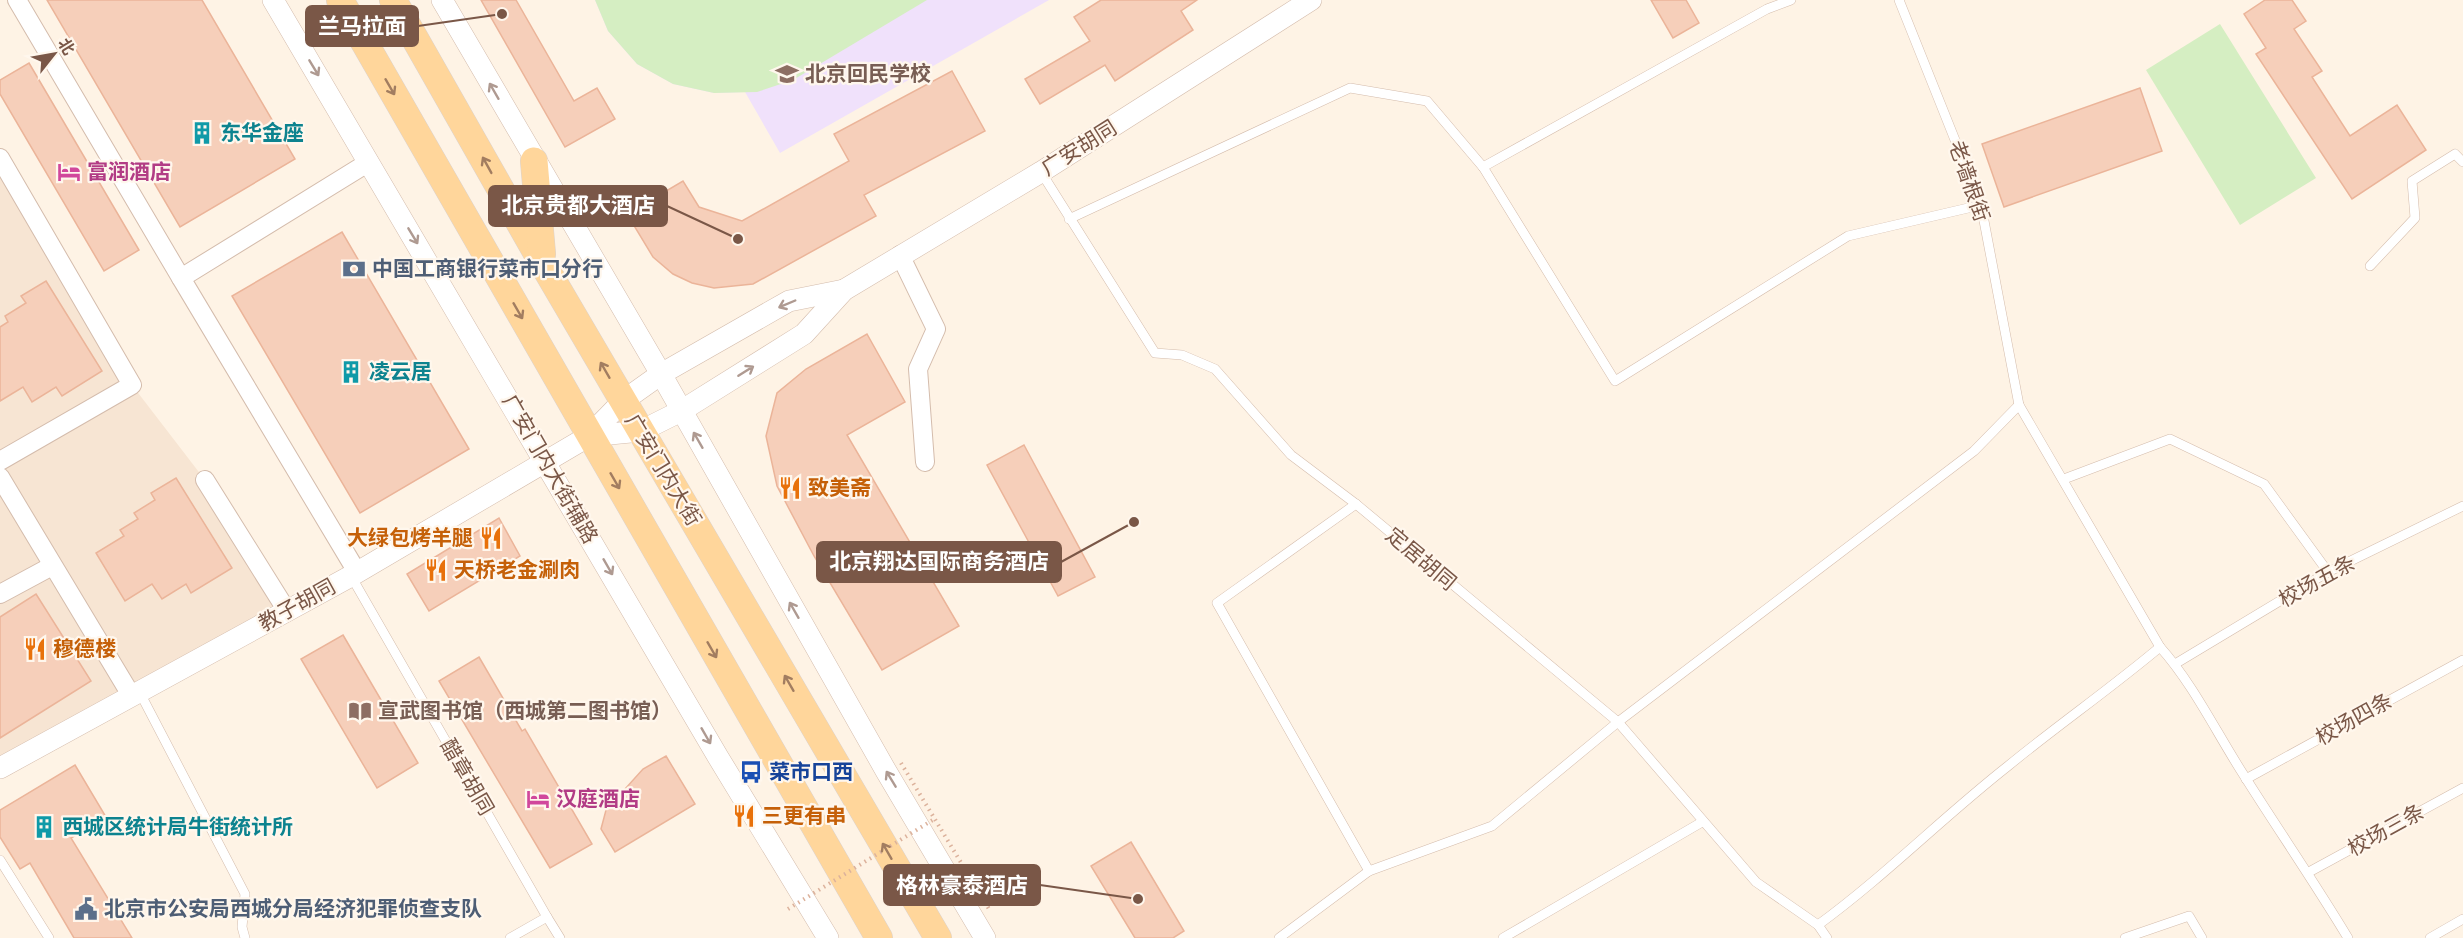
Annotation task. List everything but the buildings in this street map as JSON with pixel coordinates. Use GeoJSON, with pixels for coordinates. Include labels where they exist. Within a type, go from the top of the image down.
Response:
{"type":"FeatureCollection","features":[{"type":"Feature","properties":{"kind":"main road"},"geometry":{"type":"LineString","coordinates":[[340,0],[879,938]]}},
{"type":"Feature","properties":{"kind":"main road","name":"广安门内大街"},"geometry":{"type":"LineString","coordinates":[[393,0],[622,401],[938,938]]}},
{"type":"Feature","properties":{"kind":"main road"},"geometry":{"type":"LineString","coordinates":[[534,161],[543,264]]}},
{"type":"Feature","properties":{"kind":"street"},"geometry":{"type":"LineString","coordinates":[[17,0],[354,574]]}},
{"type":"Feature","properties":{"kind":"street","name":"广安门内大街辅路"},"geometry":{"type":"LineString","coordinates":[[273,0],[718,756],[828,938]]}},
{"type":"Feature","properties":{"kind":"street"},"geometry":{"type":"LineString","coordinates":[[442,0],[534,161],[661,374],[886,771],[985,938]]}},
{"type":"Feature","properties":{"kind":"street","name":"广安胡同"},"geometry":{"type":"LineString","coordinates":[[641,431],[681,411],[804,334],[844,290],[1041,172],[1311,0]]}},
{"type":"Feature","properties":{"kind":"street"},"geometry":{"type":"LineString","coordinates":[[0,158],[132,385],[0,461]]}},
{"type":"Feature","properties":{"kind":"street"},"geometry":{"type":"LineString","coordinates":[[181,278],[369,162]]}},
{"type":"Feature","properties":{"kind":"street"},"geometry":{"type":"LineString","coordinates":[[900,255],[936,329],[918,369],[925,462]]}},
{"type":"Feature","properties":{"kind":"street","name":"广安胡同"},"geometry":{"type":"LineString","coordinates":[[589,436],[622,401],[661,374],[789,301],[844,290]]}},
{"type":"Feature","properties":{"kind":"street"},"geometry":{"type":"LineString","coordinates":[[589,436],[641,431]]}},
{"type":"Feature","properties":{"kind":"street","name":"教子胡同"},"geometry":{"type":"LineString","coordinates":[[0,768],[354,574],[589,436]]}},
{"type":"Feature","properties":{"kind":"street"},"geometry":{"type":"LineString","coordinates":[[0,477],[52,566],[135,693]]}},
{"type":"Feature","properties":{"kind":"street"},"geometry":{"type":"LineString","coordinates":[[205,480],[287,611]]}},
{"type":"Feature","properties":{"kind":"street"},"geometry":{"type":"LineString","coordinates":[[0,594],[52,566]]}},
{"type":"Feature","properties":{"kind":"lane"},"geometry":{"type":"LineString","coordinates":[[1483,167],[1767,9],[1791,0]]}},
{"type":"Feature","properties":{"kind":"lane","name":"老墙根街"},"geometry":{"type":"LineString","coordinates":[[1899,0],[1981,205],[2019,405]]}},
{"type":"Feature","properties":{"kind":"lane"},"geometry":{"type":"LineString","coordinates":[[1070,219],[1350,88],[1427,101],[1483,167],[1615,381],[1848,236],[1981,205]]}},
{"type":"Feature","properties":{"kind":"lane"},"geometry":{"type":"LineString","coordinates":[[2370,266],[2415,218],[2412,181],[2455,154],[2463,162]]}},
{"type":"Feature","properties":{"kind":"lane","name":"定居胡同"},"geometry":{"type":"LineString","coordinates":[[1041,172],[1155,353],[1182,355],[1215,369],[1291,455],[1356,504],[1617,722],[1756,882],[1818,926],[1827,938]]}},
{"type":"Feature","properties":{"kind":"lane"},"geometry":{"type":"LineString","coordinates":[[1279,938],[1369,871],[1492,826],[1617,722],[1974,451],[2019,405],[2160,647],[2175,664],[2246,779],[2309,872],[2348,938]]}},
{"type":"Feature","properties":{"kind":"lane"},"geometry":{"type":"LineString","coordinates":[[2064,479],[2170,440],[2264,484],[2328,572]]}},
{"type":"Feature","properties":{"kind":"lane"},"geometry":{"type":"LineString","coordinates":[[1356,504],[1217,603],[1369,871]]}},
{"type":"Feature","properties":{"kind":"lane","name":"校场五条"},"geometry":{"type":"LineString","coordinates":[[2175,664],[2328,572],[2463,506]]}},
{"type":"Feature","properties":{"kind":"lane","name":"醋章胡同"},"geometry":{"type":"LineString","coordinates":[[354,574],[560,938]]}},
{"type":"Feature","properties":{"kind":"lane"},"geometry":{"type":"LineString","coordinates":[[1818,926],[1859,895],[2008,766],[2103,695],[2160,647]]}},
{"type":"Feature","properties":{"kind":"lane","name":"校场四条"},"geometry":{"type":"LineString","coordinates":[[2246,779],[2463,660]]}},
{"type":"Feature","properties":{"kind":"lane"},"geometry":{"type":"LineString","coordinates":[[135,693],[245,894],[242,927],[245,938]]}},
{"type":"Feature","properties":{"kind":"lane","name":"校场三条"},"geometry":{"type":"LineString","coordinates":[[2309,872],[2463,788]]}},
{"type":"Feature","properties":{"kind":"lane"},"geometry":{"type":"LineString","coordinates":[[1503,938],[1702,822]]}},
{"type":"Feature","properties":{"kind":"lane"},"geometry":{"type":"LineString","coordinates":[[0,860],[49,938]]}},
{"type":"Feature","properties":{"kind":"lane"},"geometry":{"type":"LineString","coordinates":[[510,938],[547,916]]}},
{"type":"Feature","properties":{"kind":"lane"},"geometry":{"type":"LineString","coordinates":[[2125,938],[2189,916],[2202,938]]}},
{"type":"Feature","properties":{"kind":"lane"},"geometry":{"type":"LineString","coordinates":[[2430,938],[2463,919]]}},
{"type":"Feature","properties":{"kind":"path"},"geometry":{"type":"LineString","coordinates":[[901,763],[989,909]]}},
{"type":"Feature","properties":{"kind":"path"},"geometry":{"type":"LineString","coordinates":[[788,909],[936,818]]}},
{"type":"Feature","properties":{"kind":"shaded area","name":"北京回民学校"},"geometry":{"type":"Polygon","coordinates":[[[595,0],[1049,0],[780,153],[745,92],[714,93],[673,84],[637,64],[608,31],[595,0]]]}},
{"type":"Feature","properties":{"kind":"shaded area"},"geometry":{"type":"Polygon","coordinates":[[[0,158],[132,385],[205,480],[287,611],[0,768],[0,158]]]}},
{"type":"Feature","properties":{"kind":"green space"},"geometry":{"type":"Polygon","coordinates":[[[595,0],[927,0],[793,80],[757,92],[714,93],[673,84],[637,64],[608,31],[595,0]]]}},
{"type":"Feature","properties":{"kind":"green space"},"geometry":{"type":"Polygon","coordinates":[[[2220,24],[2316,178],[2240,225],[2146,70],[2220,24]]]}},
{"type":"Feature","properties":{"kind":"place","name":"兰马拉面"},"geometry":{"type":"Point","coordinates":[502,14]}},
{"type":"Feature","properties":{"kind":"place","name":"北京回民学校"},"geometry":{"type":"Point","coordinates":[787,74]}},
{"type":"Feature","properties":{"kind":"place","name":"东华金座"},"geometry":{"type":"Point","coordinates":[202,133]}},
{"type":"Feature","properties":{"kind":"place","name":"富润酒店"},"geometry":{"type":"Point","coordinates":[69,172]}},
{"type":"Feature","properties":{"kind":"place","name":"北京贵都大酒店"},"geometry":{"type":"Point","coordinates":[738,239]}},
{"type":"Feature","properties":{"kind":"place","name":"中国工商银行菜市口分行"},"geometry":{"type":"Point","coordinates":[354,269]}},
{"type":"Feature","properties":{"kind":"place","name":"凌云居"},"geometry":{"type":"Point","coordinates":[351,372]}},
{"type":"Feature","properties":{"kind":"place","name":"致美斋"},"geometry":{"type":"Point","coordinates":[790,488]}},
{"type":"Feature","properties":{"kind":"place","name":"北京翔达国际商务酒店"},"geometry":{"type":"Point","coordinates":[1134,522]}},
{"type":"Feature","properties":{"kind":"place","name":"大绿包烤羊腿"},"geometry":{"type":"Point","coordinates":[491,538]}},
{"type":"Feature","properties":{"kind":"place","name":"天桥老金涮肉"},"geometry":{"type":"Point","coordinates":[436,570]}},
{"type":"Feature","properties":{"kind":"place","name":"穆德楼"},"geometry":{"type":"Point","coordinates":[35,649]}},
{"type":"Feature","properties":{"kind":"place","name":"宣武图书馆（西城第二图书馆）"},"geometry":{"type":"Point","coordinates":[360,711]}},
{"type":"Feature","properties":{"kind":"place","name":"菜市口西"},"geometry":{"type":"Point","coordinates":[751,772]}},
{"type":"Feature","properties":{"kind":"place","name":"汉庭酒店"},"geometry":{"type":"Point","coordinates":[538,799]}},
{"type":"Feature","properties":{"kind":"place","name":"三更有串"},"geometry":{"type":"Point","coordinates":[744,816]}},
{"type":"Feature","properties":{"kind":"place","name":"西城区统计局牛街统计所"},"geometry":{"type":"Point","coordinates":[44,827]}},
{"type":"Feature","properties":{"kind":"place","name":"格林豪泰酒店"},"geometry":{"type":"Point","coordinates":[1138,899]}},
{"type":"Feature","properties":{"kind":"place","name":"北京市公安局西城分局经济犯罪侦查支队"},"geometry":{"type":"Point","coordinates":[86,909]}}]}
